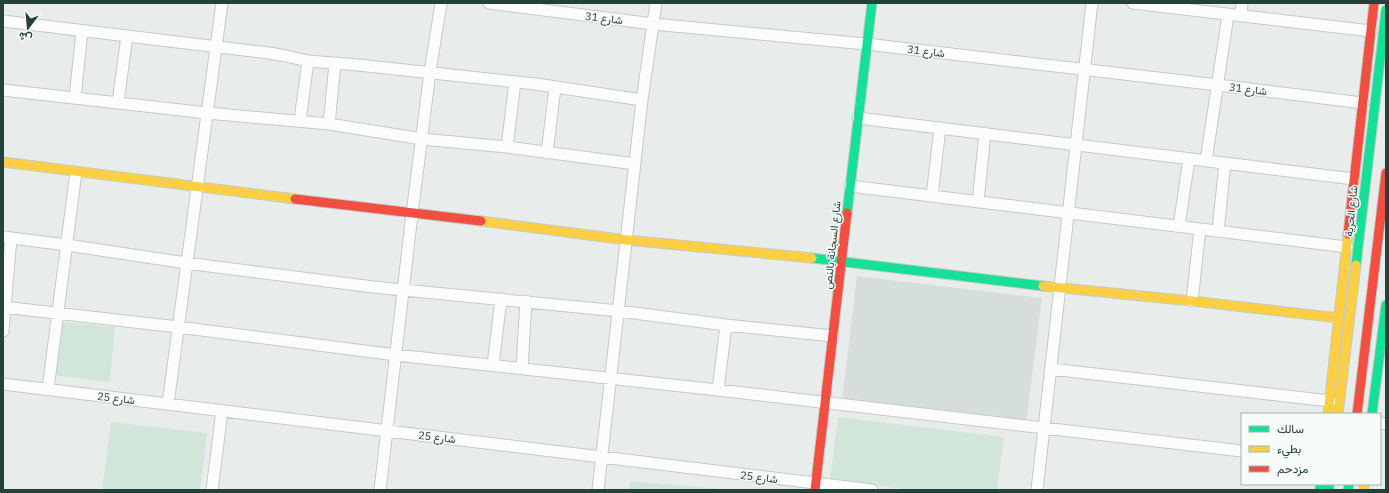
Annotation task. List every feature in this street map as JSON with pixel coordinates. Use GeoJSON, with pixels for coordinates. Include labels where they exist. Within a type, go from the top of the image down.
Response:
{"type":"FeatureCollection","features":[{"type":"Feature","properties":{"kind":"street"},"geometry":{"type":"LineString","coordinates":[[168,404],[222,3]]}},
{"type":"Feature","properties":{"kind":"street"},"geometry":{"type":"LineString","coordinates":[[380,490],[412,214],[430,72],[441,3]]}},
{"type":"Feature","properties":{"kind":"street","name":"شارع 31"},"geometry":{"type":"LineString","coordinates":[[489,3],[653,24],[866,44],[1218,85],[1363,104]]}},
{"type":"Feature","properties":{"kind":"street"},"geometry":{"type":"LineString","coordinates":[[598,490],[642,100],[656,3]]}},
{"type":"Feature","properties":{"kind":"street","name":"شارع السجانة بالنص"},"geometry":{"type":"LineString","coordinates":[[816,487],[866,44],[872,3]]}},
{"type":"Feature","properties":{"kind":"street"},"geometry":{"type":"LineString","coordinates":[[1037,490],[1052,369],[1076,145],[1086,70],[1092,3]]}},
{"type":"Feature","properties":{"kind":"street"},"geometry":{"type":"LineString","coordinates":[[1133,3],[1200,7],[1228,15],[1371,31]]}},
{"type":"Feature","properties":{"kind":"street"},"geometry":{"type":"LineString","coordinates":[[1241,16],[1242,3]]}},
{"type":"Feature","properties":{"kind":"street"},"geometry":{"type":"LineString","coordinates":[[1328,413],[1374,3]]}},
{"type":"Feature","properties":{"kind":"street","name":"شارع الحرية"},"geometry":{"type":"LineString","coordinates":[[1338,413],[1359,247],[1378,67],[1386,10]]}},
{"type":"Feature","properties":{"kind":"street"},"geometry":{"type":"LineString","coordinates":[[1206,161],[1228,15]]}},
{"type":"Feature","properties":{"kind":"street"},"geometry":{"type":"LineString","coordinates":[[3,21],[286,56],[308,61],[430,72],[515,82],[642,100]]}},
{"type":"Feature","properties":{"kind":"street"},"geometry":{"type":"LineString","coordinates":[[75,98],[82,31]]}},
{"type":"Feature","properties":{"kind":"street"},"geometry":{"type":"LineString","coordinates":[[118,102],[127,36]]}},
{"type":"Feature","properties":{"kind":"street"},"geometry":{"type":"LineString","coordinates":[[300,120],[308,61]]}},
{"type":"Feature","properties":{"kind":"street"},"geometry":{"type":"LineString","coordinates":[[329,124],[335,64]]}},
{"type":"Feature","properties":{"kind":"street"},"geometry":{"type":"LineString","coordinates":[[507,147],[515,82]]}},
{"type":"Feature","properties":{"kind":"street"},"geometry":{"type":"LineString","coordinates":[[547,153],[555,88]]}},
{"type":"Feature","properties":{"kind":"street"},"geometry":{"type":"LineString","coordinates":[[3,90],[206,113],[300,120],[422,139],[507,147],[635,164]]}},
{"type":"Feature","properties":{"kind":"street"},"geometry":{"type":"LineString","coordinates":[[858,118],[1354,179]]}},
{"type":"Feature","properties":{"kind":"street"},"geometry":{"type":"LineString","coordinates":[[932,196],[940,128]]}},
{"type":"Feature","properties":{"kind":"street"},"geometry":{"type":"LineString","coordinates":[[978,202],[985,133]]}},
{"type":"Feature","properties":{"kind":"street"},"geometry":{"type":"LineString","coordinates":[[1179,226],[1189,158]]}},
{"type":"Feature","properties":{"kind":"street"},"geometry":{"type":"LineString","coordinates":[[3,162],[627,240],[842,261],[1060,288],[1339,318]]}},
{"type":"Feature","properties":{"kind":"street"},"geometry":{"type":"LineString","coordinates":[[1218,231],[1225,163]]}},
{"type":"Feature","properties":{"kind":"street"},"geometry":{"type":"LineString","coordinates":[[48,389],[76,172]]}},
{"type":"Feature","properties":{"kind":"street"},"geometry":{"type":"LineString","coordinates":[[1357,413],[1386,173]]}},
{"type":"Feature","properties":{"kind":"street"},"geometry":{"type":"LineString","coordinates":[[850,186],[1347,247]]}},
{"type":"Feature","properties":{"kind":"street"},"geometry":{"type":"LineString","coordinates":[[1192,301],[1200,229]]}},
{"type":"Feature","properties":{"kind":"street"},"geometry":{"type":"LineString","coordinates":[[3,331],[7,238],[67,245],[186,263],[403,290],[526,301],[833,336]]}},
{"type":"Feature","properties":{"kind":"street"},"geometry":{"type":"LineString","coordinates":[[494,365],[501,299]]}},
{"type":"Feature","properties":{"kind":"street"},"geometry":{"type":"LineString","coordinates":[[522,368],[526,301]]}},
{"type":"Feature","properties":{"kind":"street"},"geometry":{"type":"LineString","coordinates":[[1372,413],[1385,326],[1386,304]]}},
{"type":"Feature","properties":{"kind":"street"},"geometry":{"type":"LineString","coordinates":[[4,307],[178,327],[396,355],[718,390],[1241,451]]}},
{"type":"Feature","properties":{"kind":"street"},"geometry":{"type":"LineString","coordinates":[[718,390],[726,325]]}},
{"type":"Feature","properties":{"kind":"street"},"geometry":{"type":"LineString","coordinates":[[1348,330],[1366,334]]}},
{"type":"Feature","properties":{"kind":"street"},"geometry":{"type":"LineString","coordinates":[[1052,369],[1330,401]]}},
{"type":"Feature","properties":{"kind":"street","name":"شارع 25"},"geometry":{"type":"LineString","coordinates":[[3,384],[601,457],[816,487],[872,490]]}},
{"type":"Feature","properties":{"kind":"street"},"geometry":{"type":"LineString","coordinates":[[212,490],[222,411]]}},
{"type":"Feature","properties":{"kind":"shaded area"},"geometry":{"type":"Polygon","coordinates":[[[857,276],[1042,298],[1026,423],[842,400],[857,276]]]}},
{"type":"Feature","properties":{"kind":"green space"},"geometry":{"type":"Polygon","coordinates":[[[59,322],[115,327],[110,382],[52,375],[59,322]]]}},
{"type":"Feature","properties":{"kind":"green space"},"geometry":{"type":"Polygon","coordinates":[[[838,417],[1004,437],[997,490],[912,490],[830,480],[838,417]]]}},
{"type":"Feature","properties":{"kind":"green space"},"geometry":{"type":"Polygon","coordinates":[[[111,422],[207,433],[200,490],[102,490],[111,422]]]}},
{"type":"Feature","properties":{"kind":"green space"},"geometry":{"type":"Polygon","coordinates":[[[630,481],[733,490],[629,490],[630,481]]]}},
{"type":"Feature","properties":{"kind":"traffic: fast"},"geometry":{"type":"LineString","coordinates":[[847,213],[872,3]]}},
{"type":"Feature","properties":{"kind":"traffic: fast"},"geometry":{"type":"LineString","coordinates":[[1356,265],[1386,10]]}},
{"type":"Feature","properties":{"kind":"traffic: fast"},"geometry":{"type":"LineString","coordinates":[[812,258],[1043,286]]}},
{"type":"Feature","properties":{"kind":"traffic: fast"},"geometry":{"type":"LineString","coordinates":[[1372,413],[1386,305]]}},
{"type":"Feature","properties":{"kind":"traffic: fast"},"geometry":{"type":"LineString","coordinates":[[1320,485],[1320,490]]}},
{"type":"Feature","properties":{"kind":"traffic: fast"},"geometry":{"type":"LineString","coordinates":[[1329,485],[1329,490]]}},
{"type":"Feature","properties":{"kind":"traffic: fast"},"geometry":{"type":"LineString","coordinates":[[1348,490],[1349,485]]}},
{"type":"Feature","properties":{"kind":"traffic: slow"},"geometry":{"type":"LineString","coordinates":[[3,162],[295,199]]}},
{"type":"Feature","properties":{"kind":"traffic: slow"},"geometry":{"type":"LineString","coordinates":[[481,221],[627,240],[812,258]]}},
{"type":"Feature","properties":{"kind":"traffic: slow"},"geometry":{"type":"LineString","coordinates":[[1328,413],[1348,234]]}},
{"type":"Feature","properties":{"kind":"traffic: slow"},"geometry":{"type":"LineString","coordinates":[[1338,413],[1356,265]]}},
{"type":"Feature","properties":{"kind":"traffic: slow"},"geometry":{"type":"LineString","coordinates":[[1043,286],[1339,318]]}},
{"type":"Feature","properties":{"kind":"traffic: slow"},"geometry":{"type":"LineString","coordinates":[[1364,485],[1364,490]]}},
{"type":"Feature","properties":{"kind":"traffic: jam"},"geometry":{"type":"LineString","coordinates":[[1348,234],[1374,3]]}},
{"type":"Feature","properties":{"kind":"traffic: jam"},"geometry":{"type":"LineString","coordinates":[[1357,413],[1386,173]]}},
{"type":"Feature","properties":{"kind":"traffic: jam"},"geometry":{"type":"LineString","coordinates":[[295,199],[481,221]]}},
{"type":"Feature","properties":{"kind":"traffic: jam"},"geometry":{"type":"LineString","coordinates":[[815,490],[847,213]]}}]}
